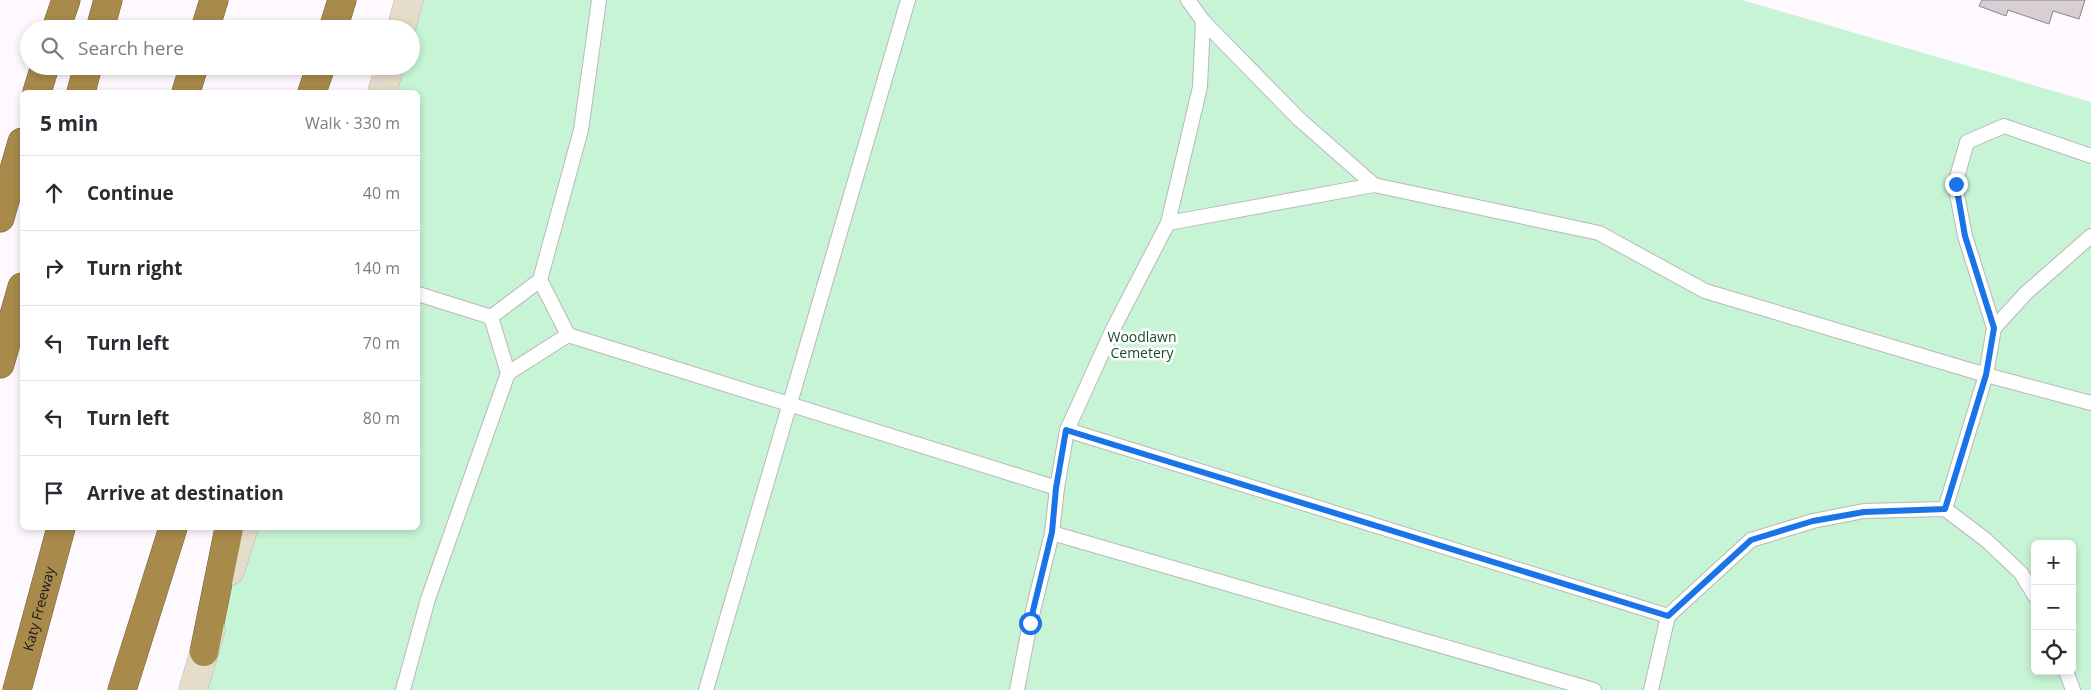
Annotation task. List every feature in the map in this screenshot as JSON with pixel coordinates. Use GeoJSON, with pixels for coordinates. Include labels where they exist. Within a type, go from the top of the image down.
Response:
{"type":"FeatureCollection","features":[{"type":"Feature","properties":{"kind":"highway"},"geometry":{"type":"LineString","coordinates":[[59,20],[66,0]]}},
{"type":"Feature","properties":{"kind":"highway"},"geometry":{"type":"LineString","coordinates":[[102,20],[108,0]]}},
{"type":"Feature","properties":{"kind":"highway"},"geometry":{"type":"LineString","coordinates":[[208,20],[214,0]]}},
{"type":"Feature","properties":{"kind":"highway"},"geometry":{"type":"LineString","coordinates":[[333,20],[336,0]]}},
{"type":"Feature","properties":{"kind":"highway"},"geometry":{"type":"LineString","coordinates":[[335,20],[342,0]]}},
{"type":"Feature","properties":{"kind":"highway"},"geometry":{"type":"LineString","coordinates":[[38,90],[42,75]]}},
{"type":"Feature","properties":{"kind":"highway"},"geometry":{"type":"LineString","coordinates":[[81,90],[85,75]]}},
{"type":"Feature","properties":{"kind":"highway"},"geometry":{"type":"LineString","coordinates":[[187,90],[191,75]]}},
{"type":"Feature","properties":{"kind":"highway"},"geometry":{"type":"LineString","coordinates":[[313,90],[319,75]]}},
{"type":"Feature","properties":{"kind":"highway"},"geometry":{"type":"LineString","coordinates":[[318,90],[321,75]]}},
{"type":"Feature","properties":{"kind":"highway"},"geometry":{"type":"LineString","coordinates":[[0,218],[20,149]]}},
{"type":"Feature","properties":{"kind":"highway"},"geometry":{"type":"LineString","coordinates":[[1,360],[20,295]]}},
{"type":"Feature","properties":{"kind":"highway","name":"Katy Freeway"},"geometry":{"type":"LineString","coordinates":[[17,690],[60,530]]}},
{"type":"Feature","properties":{"kind":"highway"},"geometry":{"type":"LineString","coordinates":[[122,690],[172,530]]}},
{"type":"Feature","properties":{"kind":"highway"},"geometry":{"type":"LineString","coordinates":[[204,652],[229,530]]}},
{"type":"Feature","properties":{"kind":"main road"},"geometry":{"type":"LineString","coordinates":[[403,20],[409,0]]}},
{"type":"Feature","properties":{"kind":"main road"},"geometry":{"type":"LineString","coordinates":[[383,90],[387,75]]}},
{"type":"Feature","properties":{"kind":"main road"},"geometry":{"type":"LineString","coordinates":[[193,690],[243,530]]}},
{"type":"Feature","properties":{"kind":"lane"},"geometry":{"type":"LineString","coordinates":[[491,317],[540,280],[581,130],[599,0]]}},
{"type":"Feature","properties":{"kind":"lane"},"geometry":{"type":"LineString","coordinates":[[706,690],[908,0]]}},
{"type":"Feature","properties":{"kind":"lane"},"geometry":{"type":"LineString","coordinates":[[1188,0],[1203,21],[1298,119],[1374,185]]}},
{"type":"Feature","properties":{"kind":"lane"},"geometry":{"type":"LineString","coordinates":[[1017,690],[1030,623],[1052,532],[1056,488],[1066,430],[1112,329],[1168,223],[1200,87],[1203,21]]}},
{"type":"Feature","properties":{"kind":"lane"},"geometry":{"type":"LineString","coordinates":[[1945,509],[1986,375],[1994,328],[1965,236],[1956,184],[1967,142],[2004,126],[2091,156]]}},
{"type":"Feature","properties":{"kind":"lane"},"geometry":{"type":"LineString","coordinates":[[1168,223],[1374,185],[1599,233],[1705,292],[1986,375],[2091,403]]}},
{"type":"Feature","properties":{"kind":"lane"},"geometry":{"type":"LineString","coordinates":[[1994,328],[2026,293],[2091,236]]}},
{"type":"Feature","properties":{"kind":"lane"},"geometry":{"type":"LineString","coordinates":[[540,280],[568,335],[1056,488]]}},
{"type":"Feature","properties":{"kind":"lane"},"geometry":{"type":"LineString","coordinates":[[420,295],[491,317]]}},
{"type":"Feature","properties":{"kind":"lane"},"geometry":{"type":"LineString","coordinates":[[403,690],[428,598],[508,373],[491,317]]}},
{"type":"Feature","properties":{"kind":"lane"},"geometry":{"type":"LineString","coordinates":[[508,373],[568,335]]}},
{"type":"Feature","properties":{"kind":"lane"},"geometry":{"type":"LineString","coordinates":[[1066,430],[1668,616]]}},
{"type":"Feature","properties":{"kind":"lane"},"geometry":{"type":"LineString","coordinates":[[1651,690],[1668,616],[1751,540],[1813,521],[1864,512],[1945,509],[1986,540],[2021,573],[2031,589]]}},
{"type":"Feature","properties":{"kind":"lane"},"geometry":{"type":"LineString","coordinates":[[1052,532],[1594,690]]}},
{"type":"Feature","properties":{"kind":"lane"},"geometry":{"type":"LineString","coordinates":[[2067,675],[2073,690]]}},
{"type":"Feature","properties":{"kind":"green space","name":"Woodlawn Cemetery"},"geometry":{"type":"Polygon","coordinates":[[[409,0],[1742,0],[2091,102],[2091,690],[194,690],[243,530],[420,530],[420,90],[383,90],[387,75],[420,75],[420,20],[410,20],[409,0]]]}},
{"type":"Feature","properties":{"kind":"building"},"geometry":{"type":"Polygon","coordinates":[[[1982,0],[2085,0],[2079,19],[2053,11],[2049,24],[2008,10],[2006,16],[1979,6],[1982,0]]]}},
{"type":"Feature","properties":{"kind":"route"},"geometry":{"type":"LineString","coordinates":[[1030,623],[1052,532],[1056,488],[1066,430],[1668,616],[1751,540],[1813,521],[1864,512],[1945,509],[1986,375],[1994,328],[1965,236],[1956,184]]}}]}
